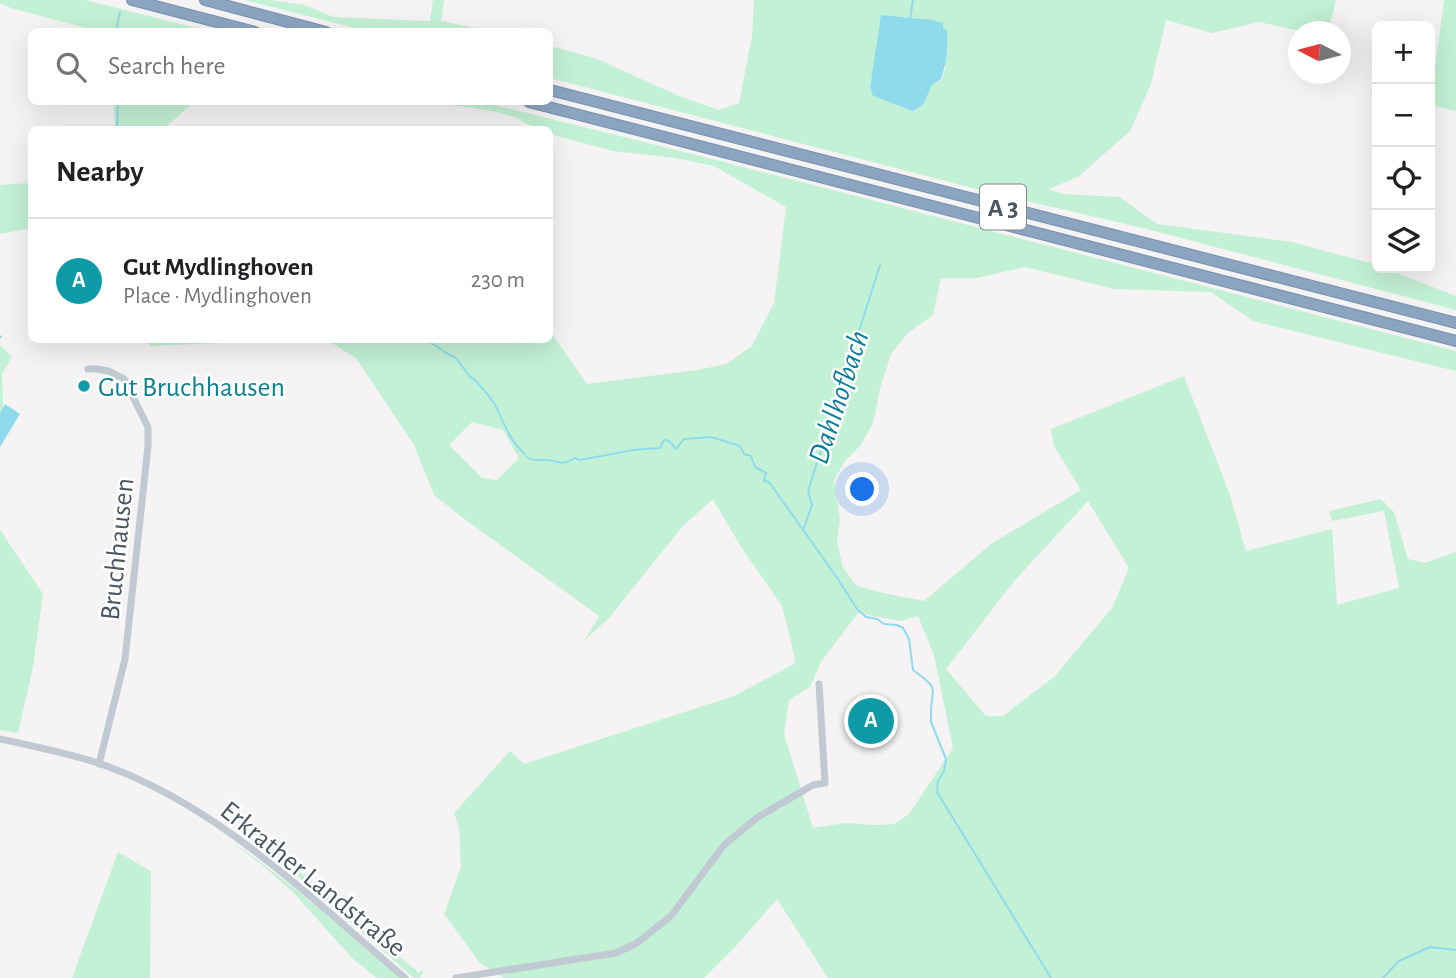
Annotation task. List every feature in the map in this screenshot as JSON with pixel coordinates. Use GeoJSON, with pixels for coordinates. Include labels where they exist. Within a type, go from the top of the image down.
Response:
{"type":"FeatureCollection","features":[{"type":"Feature","properties":{"kind":"highway"},"geometry":{"type":"LineString","coordinates":[[132,0],[240,28]]}},
{"type":"Feature","properties":{"kind":"highway"},"geometry":{"type":"LineString","coordinates":[[205,0],[311,28]]}},
{"type":"Feature","properties":{"kind":"highway","name":"A 3"},"geometry":{"type":"LineString","coordinates":[[553,91],[1456,323]]}},
{"type":"Feature","properties":{"kind":"highway","name":"A 3"},"geometry":{"type":"LineString","coordinates":[[541,105],[1456,341]]}},
{"type":"Feature","properties":{"kind":"street","name":"Bruchhausen"},"geometry":{"type":"LineString","coordinates":[[88,369],[108,371],[124,379],[148,427],[125,659],[100,764]]}},
{"type":"Feature","properties":{"kind":"street"},"geometry":{"type":"LineString","coordinates":[[456,978],[616,953],[638,943],[671,916],[724,845],[758,817],[813,785],[825,783],[819,684]]}},
{"type":"Feature","properties":{"kind":"street","name":"Erkrather Landstraße"},"geometry":{"type":"LineString","coordinates":[[0,739],[100,764],[171,796],[242,841],[405,978]]}},
{"type":"Feature","properties":{"kind":"green space"},"geometry":{"type":"Polygon","coordinates":[[[0,0],[85,0],[196,28],[86,28],[0,3],[0,0]]]}},
{"type":"Feature","properties":{"kind":"green space"},"geometry":{"type":"Polygon","coordinates":[[[245,0],[305,5],[333,17],[430,21],[433,0],[444,0],[441,21],[476,28],[355,28],[245,0]]]}},
{"type":"Feature","properties":{"kind":"green space"},"geometry":{"type":"Polygon","coordinates":[[[754,0],[1336,0],[1331,21],[1288,21],[1288,28],[1259,22],[1212,33],[1166,20],[1151,84],[1130,131],[1078,177],[1048,189],[1063,194],[1120,197],[1157,224],[1292,242],[1372,264],[1372,273],[1397,273],[1456,296],[1456,310],[553,79],[553,47],[595,58],[679,96],[719,110],[739,103],[752,36],[754,0]],[[879,38],[870,88],[873,96],[914,111],[923,105],[932,85],[942,79],[946,66],[879,38]]]}},
{"type":"Feature","properties":{"kind":"green space"},"geometry":{"type":"Polygon","coordinates":[[[1444,0],[1456,0],[1456,111],[1435,106],[1435,68],[1444,0]]]}},
{"type":"Feature","properties":{"kind":"green space"},"geometry":{"type":"Polygon","coordinates":[[[113,105],[191,105],[167,126],[115,126],[113,105]]]}},
{"type":"Feature","properties":{"kind":"green space"},"geometry":{"type":"Polygon","coordinates":[[[449,105],[495,105],[1456,351],[1456,371],[1253,321],[1211,292],[1114,289],[1025,267],[977,278],[941,278],[933,315],[908,333],[891,354],[873,423],[860,446],[844,462],[834,481],[840,519],[837,542],[843,568],[857,586],[924,601],[991,544],[1081,490],[1054,446],[1051,429],[1184,376],[1230,495],[1246,551],[1332,529],[1337,605],[1399,588],[1384,511],[1332,521],[1329,511],[1381,499],[1394,512],[1408,559],[1425,563],[1456,552],[1456,978],[828,978],[777,899],[704,978],[504,978],[480,963],[444,914],[461,867],[459,828],[454,813],[510,751],[524,764],[734,696],[794,664],[795,659],[782,606],[741,547],[713,499],[682,527],[609,618],[585,640],[599,616],[434,495],[414,445],[356,358],[332,343],[553,343],[553,335],[587,384],[726,364],[752,346],[774,303],[786,207],[714,166],[676,158],[613,151],[553,135],[553,126],[533,126],[503,114],[449,105]],[[472,422],[449,445],[482,478],[497,480],[519,458],[503,430],[472,422]],[[1088,501],[1015,580],[946,669],[986,716],[1003,716],[1054,677],[1112,608],[1129,568],[1088,501]],[[858,613],[821,662],[810,687],[789,700],[784,734],[813,828],[844,823],[894,824],[909,814],[953,748],[934,655],[918,616],[900,621],[858,613]]]}},
{"type":"Feature","properties":{"kind":"green space"},"geometry":{"type":"Polygon","coordinates":[[[28,183],[28,229],[0,234],[0,185],[28,183]]]}},
{"type":"Feature","properties":{"kind":"green space"},"geometry":{"type":"Polygon","coordinates":[[[149,343],[219,343],[151,346],[149,343]]]}},
{"type":"Feature","properties":{"kind":"green space"},"geometry":{"type":"Polygon","coordinates":[[[0,345],[12,357],[2,374],[3,408],[0,416],[0,345]]]}},
{"type":"Feature","properties":{"kind":"green space"},"geometry":{"type":"Polygon","coordinates":[[[0,530],[43,594],[33,667],[18,733],[0,730],[0,530]]]}},
{"type":"Feature","properties":{"kind":"green space"},"geometry":{"type":"Polygon","coordinates":[[[230,841],[296,890],[400,978],[377,978],[353,959],[293,892],[230,841]]]}},
{"type":"Feature","properties":{"kind":"green space"},"geometry":{"type":"Polygon","coordinates":[[[272,849],[418,972],[424,970],[420,978],[414,978],[275,856],[272,849]]]}},
{"type":"Feature","properties":{"kind":"green space"},"geometry":{"type":"Polygon","coordinates":[[[118,852],[151,871],[150,978],[72,978],[118,852]]]}},
{"type":"Feature","properties":{"kind":"water"},"geometry":{"type":"Polygon","coordinates":[[[881,15],[932,20],[943,23],[943,28],[947,31],[947,55],[941,79],[932,85],[923,105],[913,111],[873,96],[870,88],[881,15]]]}},
{"type":"Feature","properties":{"kind":"water"},"geometry":{"type":"Polygon","coordinates":[[[5,404],[20,414],[0,447],[0,413],[5,404]]]}},
{"type":"Feature","properties":{"kind":"waterway","name":"Dahlhofbach"},"geometry":{"type":"LineString","coordinates":[[910,20],[913,0]]}},
{"type":"Feature","properties":{"kind":"waterway"},"geometry":{"type":"LineString","coordinates":[[117,28],[120,12]]}},
{"type":"Feature","properties":{"kind":"waterway"},"geometry":{"type":"LineString","coordinates":[[117,126],[118,105]]}},
{"type":"Feature","properties":{"kind":"waterway","name":"Dahlhofbach"},"geometry":{"type":"LineString","coordinates":[[804,528],[812,505],[808,491],[880,265]]}},
{"type":"Feature","properties":{"kind":"waterway"},"geometry":{"type":"LineString","coordinates":[[432,343],[455,357],[485,392],[495,405],[511,437],[525,454]]}},
{"type":"Feature","properties":{"kind":"waterway"},"geometry":{"type":"LineString","coordinates":[[527,457],[563,463],[575,458],[580,460],[660,448],[664,440],[669,441],[676,449],[684,439],[711,437],[740,446],[744,454],[751,456],[755,467],[766,473],[764,481],[769,482],[857,609],[866,617],[903,628],[909,639],[913,670],[931,685],[933,691],[931,722],[946,759],[937,792],[1051,978]]}},
{"type":"Feature","properties":{"kind":"waterway"},"geometry":{"type":"LineString","coordinates":[[1383,978],[1399,961],[1430,947],[1456,950]]}},
{"type":"Feature","properties":{"kind":"place","name":"Gut Bruchhausen"},"geometry":{"type":"Point","coordinates":[84,386]}},
{"type":"Feature","properties":{"kind":"place","name":"Gut Mydlinghoven"},"geometry":{"type":"Point","coordinates":[871,721]}}]}
